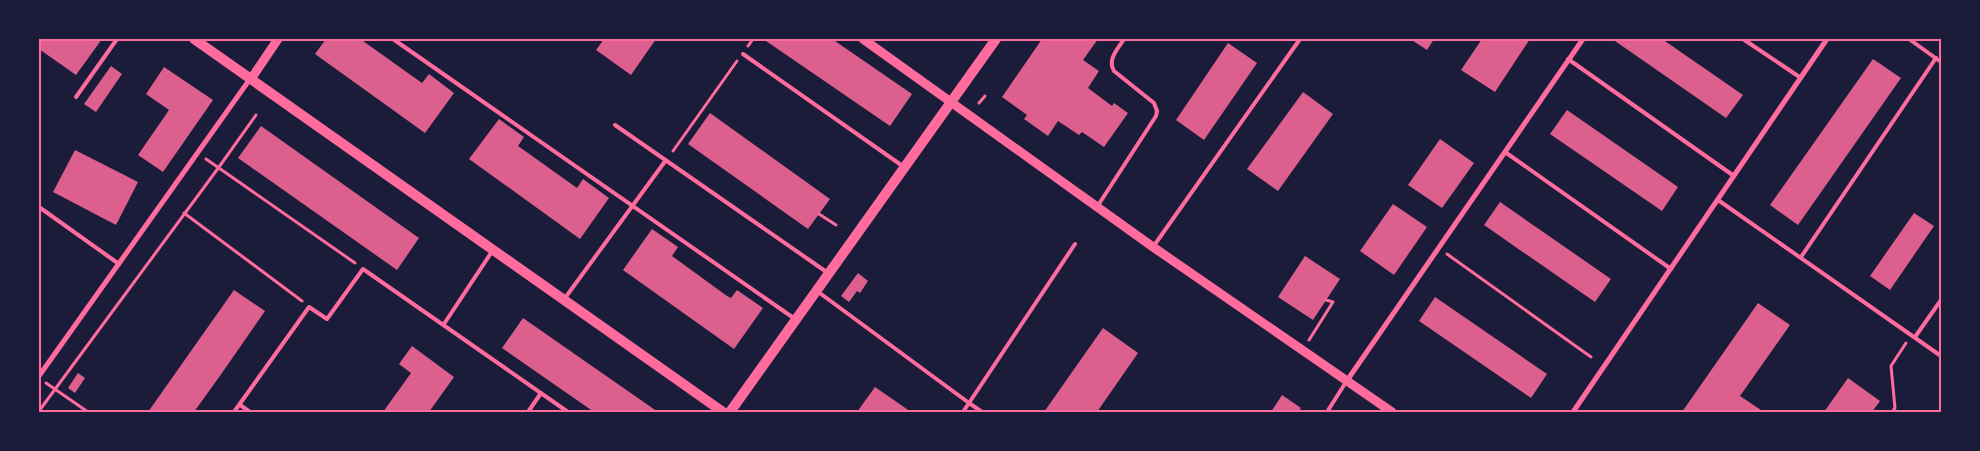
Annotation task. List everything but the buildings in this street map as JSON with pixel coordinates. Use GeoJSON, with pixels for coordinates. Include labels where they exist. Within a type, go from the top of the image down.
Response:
{"type":"FeatureCollection","features":[{"type":"Feature","properties":{"kind":"main road"},"geometry":{"type":"LineString","coordinates":[[194,39],[723,412]]}},
{"type":"Feature","properties":{"kind":"main road"},"geometry":{"type":"LineString","coordinates":[[730,412],[996,39]]}},
{"type":"Feature","properties":{"kind":"street"},"geometry":{"type":"LineString","coordinates":[[39,377],[278,39]]}},
{"type":"Feature","properties":{"kind":"street"},"geometry":{"type":"LineString","coordinates":[[1346,382],[1440,249],[1583,39]]}},
{"type":"Feature","properties":{"kind":"street"},"geometry":{"type":"LineString","coordinates":[[1573,412],[1827,39]]}},
{"type":"Feature","properties":{"kind":"street"},"geometry":{"type":"LineString","coordinates":[[867,40],[951,103],[1153,247],[1392,412]]}},
{"type":"Feature","properties":{"kind":"lane"},"geometry":{"type":"LineString","coordinates":[[76,97],[117,39]]}},
{"type":"Feature","properties":{"kind":"lane"},"geometry":{"type":"LineString","coordinates":[[393,39],[400,41],[796,320]]}},
{"type":"Feature","properties":{"kind":"lane"},"geometry":{"type":"LineString","coordinates":[[1097,207],[1158,111],[1154,103],[1111,67],[1112,58],[1124,39]]}},
{"type":"Feature","properties":{"kind":"lane"},"geometry":{"type":"LineString","coordinates":[[1153,247],[1300,39]]}},
{"type":"Feature","properties":{"kind":"lane"},"geometry":{"type":"LineString","coordinates":[[1743,39],[1801,78]]}},
{"type":"Feature","properties":{"kind":"lane"},"geometry":{"type":"LineString","coordinates":[[1908,39],[1941,62]]}},
{"type":"Feature","properties":{"kind":"lane"},"geometry":{"type":"LineString","coordinates":[[742,54],[904,168]]}},
{"type":"Feature","properties":{"kind":"lane"},"geometry":{"type":"LineString","coordinates":[[1801,257],[1936,58]]}},
{"type":"Feature","properties":{"kind":"lane"},"geometry":{"type":"LineString","coordinates":[[1568,59],[1734,176]]}},
{"type":"Feature","properties":{"kind":"lane"},"geometry":{"type":"LineString","coordinates":[[614,125],[829,273]]}},
{"type":"Feature","properties":{"kind":"lane"},"geometry":{"type":"LineString","coordinates":[[1505,152],[1670,269]]}},
{"type":"Feature","properties":{"kind":"lane"},"geometry":{"type":"LineString","coordinates":[[563,299],[666,160]]}},
{"type":"Feature","properties":{"kind":"lane"},"geometry":{"type":"LineString","coordinates":[[1718,200],[1941,356]]}},
{"type":"Feature","properties":{"kind":"lane"},"geometry":{"type":"LineString","coordinates":[[39,207],[120,264]]}},
{"type":"Feature","properties":{"kind":"lane"},"geometry":{"type":"LineString","coordinates":[[962,412],[1075,244]]}},
{"type":"Feature","properties":{"kind":"lane"},"geometry":{"type":"LineString","coordinates":[[444,324],[494,250]]}},
{"type":"Feature","properties":{"kind":"lane"},"geometry":{"type":"LineString","coordinates":[[234,412],[309,306],[327,319],[363,269],[568,412]]}},
{"type":"Feature","properties":{"kind":"lane"},"geometry":{"type":"LineString","coordinates":[[817,290],[982,412]]}},
{"type":"Feature","properties":{"kind":"lane"},"geometry":{"type":"LineString","coordinates":[[1913,336],[1941,300]]}},
{"type":"Feature","properties":{"kind":"lane"},"geometry":{"type":"LineString","coordinates":[[1327,412],[1346,382]]}},
{"type":"Feature","properties":{"kind":"lane"},"geometry":{"type":"LineString","coordinates":[[528,412],[541,393]]}},
{"type":"Feature","properties":{"kind":"lane"},"geometry":{"type":"LineString","coordinates":[[240,405],[250,412]]}},
{"type":"Feature","properties":{"kind":"path"},"geometry":{"type":"LineString","coordinates":[[666,160],[753,39]]}},
{"type":"Feature","properties":{"kind":"path"},"geometry":{"type":"LineString","coordinates":[[979,103],[985,96]]}},
{"type":"Feature","properties":{"kind":"path"},"geometry":{"type":"LineString","coordinates":[[39,412],[54,388],[219,168],[256,115]]}},
{"type":"Feature","properties":{"kind":"path"},"geometry":{"type":"LineString","coordinates":[[197,153],[363,269]]}},
{"type":"Feature","properties":{"kind":"path"},"geometry":{"type":"LineString","coordinates":[[184,213],[309,306]]}},
{"type":"Feature","properties":{"kind":"path"},"geometry":{"type":"LineString","coordinates":[[819,214],[836,225]]}},
{"type":"Feature","properties":{"kind":"path"},"geometry":{"type":"LineString","coordinates":[[1440,249],[1591,357]]}},
{"type":"Feature","properties":{"kind":"path"},"geometry":{"type":"LineString","coordinates":[[1306,345],[1333,302],[1326,300]]}},
{"type":"Feature","properties":{"kind":"path"},"geometry":{"type":"LineString","coordinates":[[1892,412],[1895,408],[1891,366],[1913,336]]}},
{"type":"Feature","properties":{"kind":"path"},"geometry":{"type":"LineString","coordinates":[[39,377],[88,412]]}}]}
